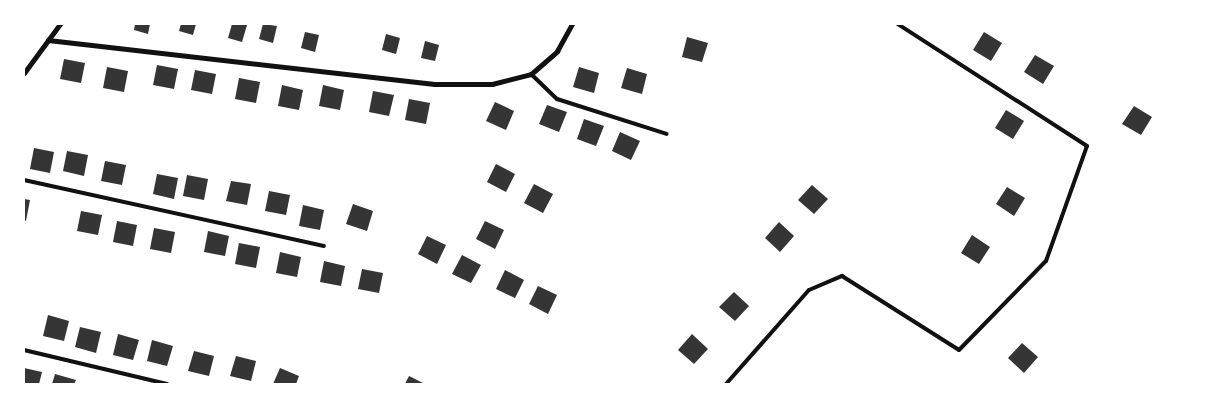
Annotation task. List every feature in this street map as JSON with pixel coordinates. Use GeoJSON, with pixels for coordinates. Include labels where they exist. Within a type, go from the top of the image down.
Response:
{"type":"FeatureCollection","features":[{"type":"Feature","properties":{"kind":"street"},"geometry":{"type":"LineString","coordinates":[[24,73],[60,24]]}},
{"type":"Feature","properties":{"kind":"street"},"geometry":{"type":"LineString","coordinates":[[48,40],[435,84],[492,84],[531,74],[557,51],[572,24]]}},
{"type":"Feature","properties":{"kind":"lane"},"geometry":{"type":"LineString","coordinates":[[726,384],[809,290],[842,276],[959,350],[1046,261],[1086,146],[898,24]]}},
{"type":"Feature","properties":{"kind":"lane"},"geometry":{"type":"LineString","coordinates":[[531,74],[557,99],[667,134]]}},
{"type":"Feature","properties":{"kind":"lane"},"geometry":{"type":"LineString","coordinates":[[24,180],[324,246]]}},
{"type":"Feature","properties":{"kind":"lane"},"geometry":{"type":"LineString","coordinates":[[24,350],[167,384]]}},
{"type":"Feature","properties":{"kind":"building"},"geometry":{"type":"Polygon","coordinates":[[[135,24],[150,24],[148,34],[134,30],[135,24]]]}},
{"type":"Feature","properties":{"kind":"building"},"geometry":{"type":"Polygon","coordinates":[[[181,24],[196,24],[193,35],[179,31],[181,24]]]}},
{"type":"Feature","properties":{"kind":"building"},"geometry":{"type":"Polygon","coordinates":[[[232,24],[247,25],[242,42],[228,38],[232,24]]]}},
{"type":"Feature","properties":{"kind":"building"},"geometry":{"type":"Polygon","coordinates":[[[263,24],[277,26],[273,43],[259,39],[263,24]]]}},
{"type":"Feature","properties":{"kind":"building"},"geometry":{"type":"Polygon","coordinates":[[[305,32],[319,35],[315,52],[301,48],[305,32]]]}},
{"type":"Feature","properties":{"kind":"building"},"geometry":{"type":"Polygon","coordinates":[[[984,32],[1002,43],[991,61],[973,50],[984,32]]]}},
{"type":"Feature","properties":{"kind":"building"},"geometry":{"type":"Polygon","coordinates":[[[386,34],[400,38],[396,54],[382,50],[386,34]]]}},
{"type":"Feature","properties":{"kind":"building"},"geometry":{"type":"Polygon","coordinates":[[[687,37],[708,43],[702,62],[682,57],[687,37]]]}},
{"type":"Feature","properties":{"kind":"building"},"geometry":{"type":"Polygon","coordinates":[[[425,41],[439,45],[435,61],[421,58],[425,41]]]}},
{"type":"Feature","properties":{"kind":"building"},"geometry":{"type":"Polygon","coordinates":[[[1035,55],[1054,66],[1043,84],[1024,72],[1035,55]]]}},
{"type":"Feature","properties":{"kind":"building"},"geometry":{"type":"Polygon","coordinates":[[[64,59],[85,63],[81,83],[60,79],[64,59]]]}},
{"type":"Feature","properties":{"kind":"building"},"geometry":{"type":"Polygon","coordinates":[[[157,65],[178,69],[174,89],[153,85],[157,65]]]}},
{"type":"Feature","properties":{"kind":"building"},"geometry":{"type":"Polygon","coordinates":[[[107,67],[128,71],[124,92],[103,88],[107,67]]]}},
{"type":"Feature","properties":{"kind":"building"},"geometry":{"type":"Polygon","coordinates":[[[579,67],[599,73],[594,93],[573,87],[579,67]]]}},
{"type":"Feature","properties":{"kind":"building"},"geometry":{"type":"Polygon","coordinates":[[[627,68],[647,74],[642,94],[621,88],[627,68]]]}},
{"type":"Feature","properties":{"kind":"building"},"geometry":{"type":"Polygon","coordinates":[[[195,70],[216,74],[212,94],[191,90],[195,70]]]}},
{"type":"Feature","properties":{"kind":"building"},"geometry":{"type":"Polygon","coordinates":[[[239,78],[260,82],[256,103],[235,99],[239,78]]]}},
{"type":"Feature","properties":{"kind":"building"},"geometry":{"type":"Polygon","coordinates":[[[282,85],[303,90],[299,110],[278,106],[282,85]]]}},
{"type":"Feature","properties":{"kind":"building"},"geometry":{"type":"Polygon","coordinates":[[[323,85],[344,90],[340,110],[319,106],[323,85]]]}},
{"type":"Feature","properties":{"kind":"building"},"geometry":{"type":"Polygon","coordinates":[[[373,91],[394,95],[389,116],[369,112],[373,91]]]}},
{"type":"Feature","properties":{"kind":"building"},"geometry":{"type":"Polygon","coordinates":[[[409,99],[430,103],[426,124],[405,120],[409,99]]]}},
{"type":"Feature","properties":{"kind":"building"},"geometry":{"type":"Polygon","coordinates":[[[495,102],[514,111],[506,130],[486,121],[495,102]]]}},
{"type":"Feature","properties":{"kind":"building"},"geometry":{"type":"Polygon","coordinates":[[[547,105],[567,112],[559,132],[539,124],[547,105]]]}},
{"type":"Feature","properties":{"kind":"building"},"geometry":{"type":"Polygon","coordinates":[[[1134,106],[1152,117],[1141,135],[1122,124],[1134,106]]]}},
{"type":"Feature","properties":{"kind":"building"},"geometry":{"type":"Polygon","coordinates":[[[1006,110],[1024,121],[1013,139],[995,128],[1006,110]]]}},
{"type":"Feature","properties":{"kind":"building"},"geometry":{"type":"Polygon","coordinates":[[[584,119],[604,126],[596,146],[577,139],[584,119]]]}},
{"type":"Feature","properties":{"kind":"building"},"geometry":{"type":"Polygon","coordinates":[[[620,132],[640,141],[631,160],[612,151],[620,132]]]}},
{"type":"Feature","properties":{"kind":"building"},"geometry":{"type":"Polygon","coordinates":[[[34,148],[54,152],[50,173],[30,169],[34,148]]]}},
{"type":"Feature","properties":{"kind":"building"},"geometry":{"type":"Polygon","coordinates":[[[67,151],[88,155],[84,176],[63,171],[67,151]]]}},
{"type":"Feature","properties":{"kind":"building"},"geometry":{"type":"Polygon","coordinates":[[[105,161],[126,165],[122,185],[101,181],[105,161]]]}},
{"type":"Feature","properties":{"kind":"building"},"geometry":{"type":"Polygon","coordinates":[[[496,164],[515,174],[506,192],[487,182],[496,164]]]}},
{"type":"Feature","properties":{"kind":"building"},"geometry":{"type":"Polygon","coordinates":[[[157,174],[178,178],[174,199],[153,194],[157,174]]]}},
{"type":"Feature","properties":{"kind":"building"},"geometry":{"type":"Polygon","coordinates":[[[187,175],[208,179],[204,200],[183,196],[187,175]]]}},
{"type":"Feature","properties":{"kind":"building"},"geometry":{"type":"Polygon","coordinates":[[[231,181],[251,184],[247,205],[226,201],[231,181]]]}},
{"type":"Feature","properties":{"kind":"building"},"geometry":{"type":"Polygon","coordinates":[[[534,184],[553,194],[543,213],[524,203],[534,184]]]}},
{"type":"Feature","properties":{"kind":"building"},"geometry":{"type":"Polygon","coordinates":[[[812,185],[828,199],[814,214],[798,200],[812,185]]]}},
{"type":"Feature","properties":{"kind":"building"},"geometry":{"type":"Polygon","coordinates":[[[1007,187],[1025,198],[1014,216],[996,204],[1007,187]]]}},
{"type":"Feature","properties":{"kind":"building"},"geometry":{"type":"Polygon","coordinates":[[[269,191],[290,195],[286,215],[265,211],[269,191]]]}},
{"type":"Feature","properties":{"kind":"building"},"geometry":{"type":"Polygon","coordinates":[[[24,199],[30,200],[26,221],[24,220],[24,199]]]}},
{"type":"Feature","properties":{"kind":"building"},"geometry":{"type":"Polygon","coordinates":[[[353,204],[373,211],[367,231],[346,224],[353,204]]]}},
{"type":"Feature","properties":{"kind":"building"},"geometry":{"type":"Polygon","coordinates":[[[303,205],[324,210],[320,230],[299,226],[303,205]]]}},
{"type":"Feature","properties":{"kind":"building"},"geometry":{"type":"Polygon","coordinates":[[[81,211],[102,215],[98,235],[77,231],[81,211]]]}},
{"type":"Feature","properties":{"kind":"building"},"geometry":{"type":"Polygon","coordinates":[[[117,221],[137,225],[133,246],[113,242],[117,221]]]}},
{"type":"Feature","properties":{"kind":"building"},"geometry":{"type":"Polygon","coordinates":[[[485,221],[504,230],[495,249],[476,239],[485,221]]]}},
{"type":"Feature","properties":{"kind":"building"},"geometry":{"type":"Polygon","coordinates":[[[779,222],[794,236],[780,252],[765,238],[779,222]]]}},
{"type":"Feature","properties":{"kind":"building"},"geometry":{"type":"Polygon","coordinates":[[[154,228],[175,232],[171,253],[150,249],[154,228]]]}},
{"type":"Feature","properties":{"kind":"building"},"geometry":{"type":"Polygon","coordinates":[[[208,231],[229,236],[225,256],[204,252],[208,231]]]}},
{"type":"Feature","properties":{"kind":"building"},"geometry":{"type":"Polygon","coordinates":[[[972,235],[990,247],[979,264],[961,253],[972,235]]]}},
{"type":"Feature","properties":{"kind":"building"},"geometry":{"type":"Polygon","coordinates":[[[427,236],[446,245],[437,264],[418,254],[427,236]]]}},
{"type":"Feature","properties":{"kind":"building"},"geometry":{"type":"Polygon","coordinates":[[[239,243],[260,247],[256,268],[235,264],[239,243]]]}},
{"type":"Feature","properties":{"kind":"building"},"geometry":{"type":"Polygon","coordinates":[[[280,252],[301,257],[297,277],[276,273],[280,252]]]}},
{"type":"Feature","properties":{"kind":"building"},"geometry":{"type":"Polygon","coordinates":[[[462,255],[481,265],[471,283],[452,274],[462,255]]]}},
{"type":"Feature","properties":{"kind":"building"},"geometry":{"type":"Polygon","coordinates":[[[324,261],[345,266],[341,286],[320,282],[324,261]]]}},
{"type":"Feature","properties":{"kind":"building"},"geometry":{"type":"Polygon","coordinates":[[[362,269],[383,273],[379,293],[358,289],[362,269]]]}},
{"type":"Feature","properties":{"kind":"building"},"geometry":{"type":"Polygon","coordinates":[[[505,270],[524,280],[515,298],[496,289],[505,270]]]}},
{"type":"Feature","properties":{"kind":"building"},"geometry":{"type":"Polygon","coordinates":[[[538,286],[557,295],[548,314],[529,304],[538,286]]]}},
{"type":"Feature","properties":{"kind":"building"},"geometry":{"type":"Polygon","coordinates":[[[734,292],[749,306],[735,321],[719,307],[734,292]]]}},
{"type":"Feature","properties":{"kind":"building"},"geometry":{"type":"Polygon","coordinates":[[[48,315],[69,321],[64,341],[43,336],[48,315]]]}},
{"type":"Feature","properties":{"kind":"building"},"geometry":{"type":"Polygon","coordinates":[[[80,327],[101,332],[96,353],[75,347],[80,327]]]}},
{"type":"Feature","properties":{"kind":"building"},"geometry":{"type":"Polygon","coordinates":[[[118,334],[139,340],[133,360],[113,355],[118,334]]]}},
{"type":"Feature","properties":{"kind":"building"},"geometry":{"type":"Polygon","coordinates":[[[692,334],[708,349],[694,364],[678,350],[692,334]]]}},
{"type":"Feature","properties":{"kind":"building"},"geometry":{"type":"Polygon","coordinates":[[[152,340],[173,346],[167,366],[147,361],[152,340]]]}},
{"type":"Feature","properties":{"kind":"building"},"geometry":{"type":"Polygon","coordinates":[[[1022,343],[1038,357],[1024,373],[1008,358],[1022,343]]]}},
{"type":"Feature","properties":{"kind":"building"},"geometry":{"type":"Polygon","coordinates":[[[194,351],[214,356],[209,376],[188,371],[194,351]]]}},
{"type":"Feature","properties":{"kind":"building"},"geometry":{"type":"Polygon","coordinates":[[[236,356],[256,361],[251,381],[230,376],[236,356]]]}},
{"type":"Feature","properties":{"kind":"building"},"geometry":{"type":"Polygon","coordinates":[[[24,368],[42,372],[39,384],[24,384],[24,368]]]}},
{"type":"Feature","properties":{"kind":"building"},"geometry":{"type":"Polygon","coordinates":[[[280,368],[299,376],[296,384],[273,384],[280,368]]]}},
{"type":"Feature","properties":{"kind":"building"},"geometry":{"type":"Polygon","coordinates":[[[55,374],[76,380],[74,384],[52,384],[55,374]]]}},
{"type":"Feature","properties":{"kind":"building"},"geometry":{"type":"Polygon","coordinates":[[[409,376],[425,384],[405,384],[409,376]]]}}]}
